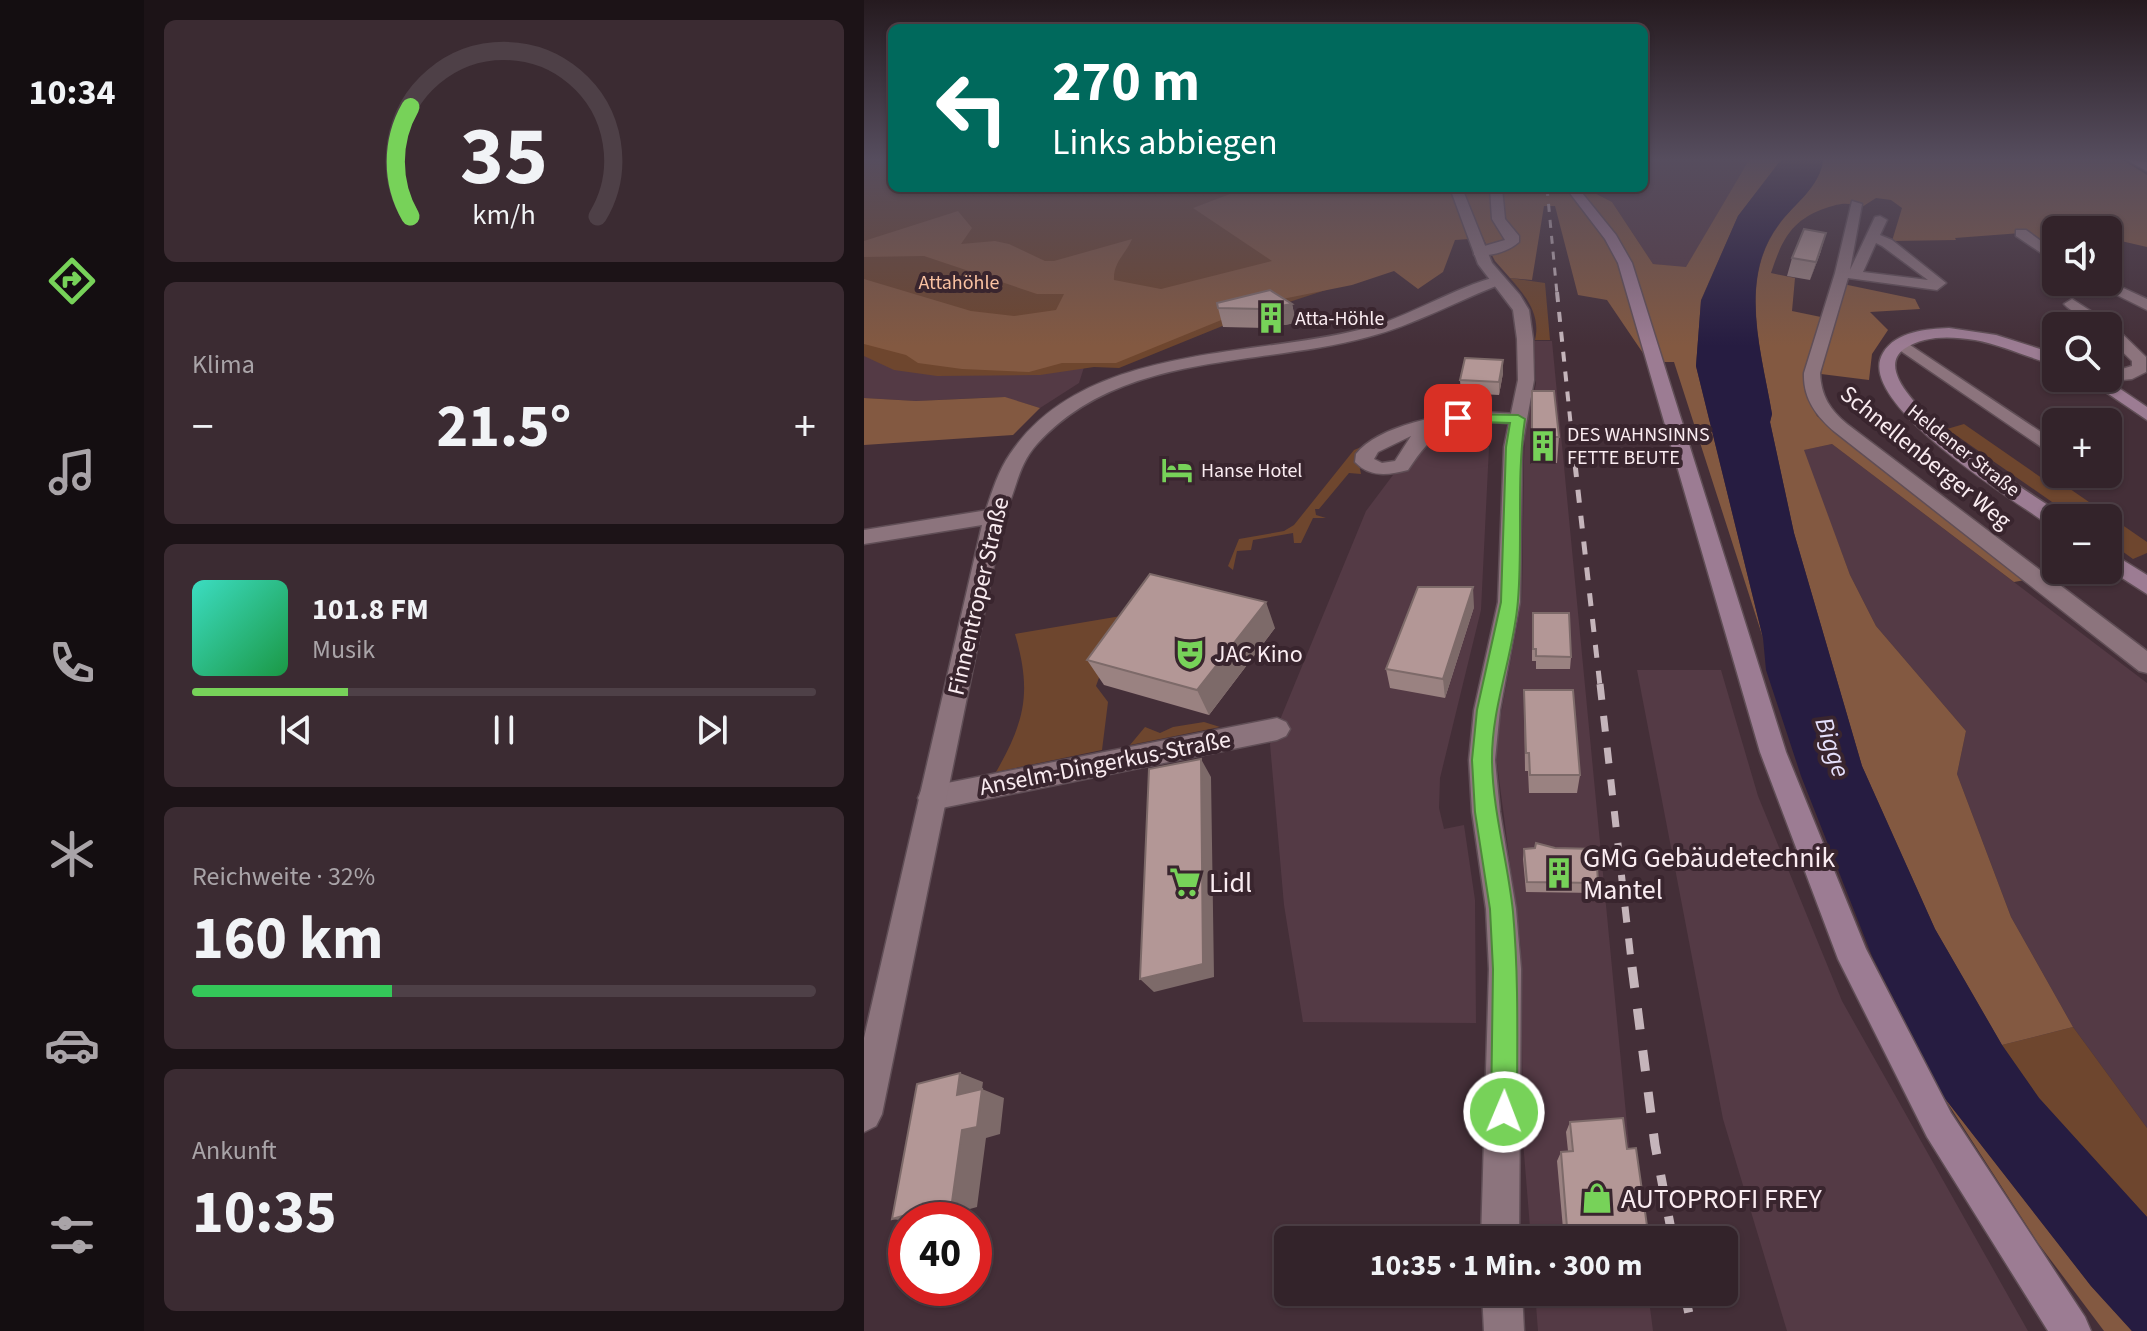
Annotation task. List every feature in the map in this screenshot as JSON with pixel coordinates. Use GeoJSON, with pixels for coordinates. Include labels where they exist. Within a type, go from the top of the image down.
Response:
{"type":"FeatureCollection","features":[{"type":"Feature","properties":{"kind":"main road"},"geometry":{"type":"LineString","coordinates":[[1599,222],[1625,263],[1773,752],[1854,959],[1939,1125],[2071,1331]]}},
{"type":"Feature","properties":{"kind":"main road"},"geometry":{"type":"LineString","coordinates":[[1901,344],[1926,334],[1969,335],[2042,355]]}},
{"type":"Feature","properties":{"kind":"main road","name":"Heldener Straße"},"geometry":{"type":"LineString","coordinates":[[1901,344],[1890,353],[1886,368],[1891,386],[1899,397],[1927,424],[2042,510]]}},
{"type":"Feature","properties":{"kind":"main road"},"geometry":{"type":"LineString","coordinates":[[2118,392],[2147,415]]}},
{"type":"Feature","properties":{"kind":"main road"},"geometry":{"type":"LineString","coordinates":[[2122,568],[2147,586]]}},
{"type":"Feature","properties":{"kind":"street"},"geometry":{"type":"LineString","coordinates":[[1468,222],[1479,252],[1515,298],[1524,322],[1526,380],[1513,447],[1509,602],[1487,710],[1482,760],[1486,812],[1501,909],[1505,969],[1500,1226]]}},
{"type":"Feature","properties":{"kind":"street"},"geometry":{"type":"LineString","coordinates":[[1479,252],[1501,248],[1512,242],[1512,236],[1501,222]]}},
{"type":"Feature","properties":{"kind":"street","name":"Schnellenberger Weg"},"geometry":{"type":"LineString","coordinates":[[1848,273],[1854,222]]}},
{"type":"Feature","properties":{"kind":"street","name":"Schnellenberger Weg"},"geometry":{"type":"LineString","coordinates":[[1879,222],[1848,273],[1812,373],[1816,399],[1827,415],[2147,664]]}},
{"type":"Feature","properties":{"kind":"street"},"geometry":{"type":"LineString","coordinates":[[2021,233],[2042,249]]}},
{"type":"Feature","properties":{"kind":"street"},"geometry":{"type":"LineString","coordinates":[[1848,273],[1937,286],[1939,283],[1887,243],[1871,236]]}},
{"type":"Feature","properties":{"kind":"street","name":"Finnentroper Straße"},"geometry":{"type":"LineString","coordinates":[[864,1114],[994,516],[1007,478],[1022,450],[1064,411],[1108,387],[1153,370],[1204,357],[1364,333],[1405,321],[1461,293],[1499,280]]}},
{"type":"Feature","properties":{"kind":"street"},"geometry":{"type":"LineString","coordinates":[[2122,293],[2147,305]]}},
{"type":"Feature","properties":{"kind":"street"},"geometry":{"type":"LineString","coordinates":[[2072,304],[2083,312]]}},
{"type":"Feature","properties":{"kind":"street"},"geometry":{"type":"LineString","coordinates":[[2122,343],[2140,360],[2140,368],[2132,374],[2122,375]]}},
{"type":"Feature","properties":{"kind":"street"},"geometry":{"type":"LineString","coordinates":[[1901,344],[2042,441]]}},
{"type":"Feature","properties":{"kind":"street"},"geometry":{"type":"LineString","coordinates":[[1446,421],[1420,437],[1402,465],[1376,469],[1366,464],[1366,451],[1387,440],[1446,421],[1473,417],[1518,419]]}},
{"type":"Feature","properties":{"kind":"street"},"geometry":{"type":"LineString","coordinates":[[1387,440],[1409,439],[1409,457]]}},
{"type":"Feature","properties":{"kind":"street"},"geometry":{"type":"LineString","coordinates":[[864,537],[994,516]]}},
{"type":"Feature","properties":{"kind":"street","name":"Anselm-Dingerkus-Straße"},"geometry":{"type":"LineString","coordinates":[[932,798],[1277,729]]}},
{"type":"Feature","properties":{"kind":"street"},"geometry":{"type":"LineString","coordinates":[[1503,1306],[1504,1331]]}},
{"type":"Feature","properties":{"kind":"shaded area"},"geometry":{"type":"Polygon","coordinates":[[[923,222],[967,222],[972,228],[961,244],[995,241],[1009,244],[1045,261],[1132,239],[1118,263],[1114,280],[1161,289],[1272,261],[1214,222],[1541,222],[1532,280],[1510,278],[1495,261],[1483,238],[1455,240],[1443,272],[1418,289],[1394,271],[1352,285],[1263,303],[1116,363],[1062,363],[1029,372],[962,369],[918,363],[906,355],[864,344],[864,279],[971,311],[1014,316],[1056,310],[1064,294],[1037,294],[924,256],[864,257],[864,241],[923,222]]]}},
{"type":"Feature","properties":{"kind":"shaded area"},"geometry":{"type":"Polygon","coordinates":[[[1559,222],[1625,222],[1653,264],[1686,267],[1712,222],[1735,222],[1701,300],[1696,366],[1763,638],[1674,362],[1649,362],[1607,300],[1578,295],[1559,222]]]}},
{"type":"Feature","properties":{"kind":"shaded area"},"geometry":{"type":"Polygon","coordinates":[[[1625,222],[1713,222],[1686,268],[1653,264],[1625,222]]]}},
{"type":"Feature","properties":{"kind":"shaded area"},"geometry":{"type":"Polygon","coordinates":[[[1781,222],[1800,222],[1784,241],[1771,273],[1795,278],[1792,311],[1821,317],[1809,355],[1806,378],[1817,416],[1960,525],[2025,580],[2014,582],[1832,444],[1804,450],[1850,575],[1876,626],[1966,731],[1957,774],[2011,917],[2073,1027],[2002,1045],[1935,929],[1862,766],[1794,533],[1770,422],[1772,414],[1756,318],[1759,270],[1766,247],[1781,222]]]}},
{"type":"Feature","properties":{"kind":"shaded area"},"geometry":{"type":"Polygon","coordinates":[[[1898,222],[2042,222],[2042,249],[2021,233],[1956,240],[1892,241],[1898,222]]]}},
{"type":"Feature","properties":{"kind":"shaded area"},"geometry":{"type":"Polygon","coordinates":[[[2122,222],[2147,222],[2147,247],[2122,241],[2122,222]]]}},
{"type":"Feature","properties":{"kind":"shaded area"},"geometry":{"type":"Polygon","coordinates":[[[1843,284],[1915,299],[1920,309],[1870,312],[1888,330],[1872,354],[1869,380],[1821,374],[1843,284]]]}},
{"type":"Feature","properties":{"kind":"shaded area"},"geometry":{"type":"Polygon","coordinates":[[[1534,341],[1552,341],[1639,1226],[1530,1226],[1523,1141],[1521,947],[1495,748],[1522,599],[1525,429],[1536,384],[1534,341]]]}},
{"type":"Feature","properties":{"kind":"shaded area"},"geometry":{"type":"Polygon","coordinates":[[[864,344],[1085,364],[1079,383],[1040,408],[1003,397],[916,401],[864,398],[864,344]]]}},
{"type":"Feature","properties":{"kind":"shaded area"},"geometry":{"type":"Polygon","coordinates":[[[1005,397],[1040,408],[1013,435],[864,445],[864,398],[916,401],[1005,397]]]}},
{"type":"Feature","properties":{"kind":"shaded area"},"geometry":{"type":"Polygon","coordinates":[[[1463,430],[1489,447],[1481,610],[1440,778],[1439,808],[1444,829],[1464,825],[1475,900],[1476,1023],[1303,1022],[1284,905],[1270,744],[1366,511],[1393,475],[1410,468],[1427,446],[1444,432],[1463,430]]]}},
{"type":"Feature","properties":{"kind":"shaded area"},"geometry":{"type":"Polygon","coordinates":[[[1832,444],[2147,683],[2147,1128],[2073,1027],[2011,917],[1957,774],[1966,731],[1876,626],[1850,575],[1803,450],[1832,444]]]}},
{"type":"Feature","properties":{"kind":"shaded area"},"geometry":{"type":"Polygon","coordinates":[[[1637,670],[1721,670],[1758,796],[1842,1001],[2028,1331],[1787,1331],[1723,1119],[1637,670]]]}},
{"type":"Feature","properties":{"kind":"shaded area"},"geometry":{"type":"Polygon","coordinates":[[[1943,1096],[2091,1286],[2132,1331],[2104,1331],[2038,1243],[1943,1096]]]}},
{"type":"Feature","properties":{"kind":"shaded area"},"geometry":{"type":"Polygon","coordinates":[[[1536,1306],[1650,1306],[1653,1331],[1538,1331],[1536,1306]]]}},
{"type":"Feature","properties":{"kind":"green space","name":"Attahöhle"},"geometry":{"type":"Polygon","coordinates":[[[864,222],[1218,222],[1329,289],[1252,314],[1119,368],[1094,367],[1040,375],[937,376],[894,370],[864,356],[864,222]]]}},
{"type":"Feature","properties":{"kind":"green space"},"geometry":{"type":"Polygon","coordinates":[[[1510,278],[1545,283],[1550,340],[1535,340],[1534,314],[1527,299],[1510,278]]]}},
{"type":"Feature","properties":{"kind":"green space"},"geometry":{"type":"Polygon","coordinates":[[[1964,424],[2042,478],[2042,488],[2069,488],[2092,504],[2055,504],[1947,429],[1964,424]]]}},
{"type":"Feature","properties":{"kind":"green space"},"geometry":{"type":"Polygon","coordinates":[[[1373,442],[1357,454],[1361,474],[1349,473],[1319,509],[1315,509],[1316,515],[1326,518],[1313,518],[1301,543],[1294,543],[1293,533],[1253,540],[1251,550],[1237,551],[1233,570],[1228,566],[1239,539],[1284,531],[1294,525],[1354,450],[1373,442]]]}},
{"type":"Feature","properties":{"kind":"green space"},"geometry":{"type":"Polygon","coordinates":[[[2122,525],[2147,542],[2147,553],[2133,559],[2122,551],[2122,525]]]}},
{"type":"Feature","properties":{"kind":"green space"},"geometry":{"type":"Polygon","coordinates":[[[1121,616],[1096,686],[1108,702],[1102,750],[996,772],[1014,737],[1023,706],[1023,673],[1015,634],[1121,616]]]}},
{"type":"Feature","properties":{"kind":"green space"},"geometry":{"type":"Polygon","coordinates":[[[1204,722],[1220,727],[1130,745],[1145,727],[1160,733],[1173,727],[1204,722]]]}},
{"type":"Feature","properties":{"kind":"green space"},"geometry":{"type":"Polygon","coordinates":[[[2073,1027],[2147,1128],[2147,1217],[2039,1098],[2002,1045],[2073,1027]]]}},
{"type":"Feature","properties":{"kind":"water","name":"Bigge"},"geometry":{"type":"Polygon","coordinates":[[[1735,222],[1781,222],[1766,245],[1756,292],[1759,342],[1772,414],[1770,422],[1794,533],[1862,766],[1935,929],[2002,1045],[2039,1098],[2147,1217],[2147,1331],[2132,1331],[2091,1286],[1943,1096],[1872,956],[1801,776],[1766,670],[1763,638],[1696,366],[1701,301],[1735,222]]]}},
{"type":"Feature","properties":{"kind":"building"},"geometry":{"type":"Polygon","coordinates":[[[1804,229],[1826,233],[1816,262],[1792,258],[1804,229]]]}},
{"type":"Feature","properties":{"kind":"building"},"geometry":{"type":"Polygon","coordinates":[[[1270,290],[1292,304],[1262,309],[1218,308],[1217,303],[1270,290]]]}},
{"type":"Feature","properties":{"kind":"building"},"geometry":{"type":"Polygon","coordinates":[[[1465,358],[1503,360],[1499,382],[1460,380],[1465,358]]]}},
{"type":"Feature","properties":{"kind":"building"},"geometry":{"type":"Polygon","coordinates":[[[1532,391],[1554,391],[1559,437],[1532,437],[1532,391]]]}},
{"type":"Feature","properties":{"kind":"building"},"geometry":{"type":"Polygon","coordinates":[[[1150,574],[1266,602],[1197,690],[1087,660],[1150,574]]]}},
{"type":"Feature","properties":{"kind":"building"},"geometry":{"type":"Polygon","coordinates":[[[1418,587],[1473,587],[1443,679],[1386,669],[1418,587]]]}},
{"type":"Feature","properties":{"kind":"building"},"geometry":{"type":"Polygon","coordinates":[[[1533,613],[1569,613],[1571,657],[1536,656],[1536,649],[1533,649],[1533,613]]]}},
{"type":"Feature","properties":{"kind":"building"},"geometry":{"type":"Polygon","coordinates":[[[1524,690],[1573,690],[1580,775],[1530,775],[1529,753],[1526,753],[1524,690]]]}},
{"type":"Feature","properties":{"kind":"building","name":"Lidl"},"geometry":{"type":"Polygon","coordinates":[[[1201,759],[1203,964],[1140,979],[1149,769],[1201,759]]]}},
{"type":"Feature","properties":{"kind":"building","name":"GMG Gebäudetechnik Mantel"},"geometry":{"type":"Polygon","coordinates":[[[1536,843],[1555,848],[1596,849],[1598,883],[1527,882],[1524,849],[1535,848],[1536,843]]]}},
{"type":"Feature","properties":{"kind":"building"},"geometry":{"type":"Polygon","coordinates":[[[960,1073],[957,1095],[982,1089],[977,1127],[962,1130],[952,1202],[895,1202],[917,1084],[960,1073]]]}},
{"type":"Feature","properties":{"kind":"building","name":"AUTOPROFI FREY"},"geometry":{"type":"Polygon","coordinates":[[[1623,1118],[1627,1149],[1636,1148],[1647,1226],[1567,1226],[1561,1152],[1573,1151],[1570,1122],[1623,1118]]]}},
{"type":"Feature","properties":{"kind":"railway"},"geometry":{"type":"LineString","coordinates":[[1550,222],[1557,294]]}},
{"type":"Feature","properties":{"kind":"railway"},"geometry":{"type":"LineString","coordinates":[[1557,292],[1575,466]]}},
{"type":"Feature","properties":{"kind":"railway"},"geometry":{"type":"LineString","coordinates":[[1575,464],[1600,686]]}},
{"type":"Feature","properties":{"kind":"railway"},"geometry":{"type":"LineString","coordinates":[[1600,684],[1632,969]]}},
{"type":"Feature","properties":{"kind":"railway"},"geometry":{"type":"LineString","coordinates":[[1632,967],[1655,1145],[1670,1226]]}},
{"type":"Feature","properties":{"kind":"railway"},"geometry":{"type":"LineString","coordinates":[[1687,1306],[1693,1331]]}},
{"type":"Feature","properties":{"kind":"place","name":"Atta-Höhle"},"geometry":{"type":"Point","coordinates":[1271,318]}},
{"type":"Feature","properties":{"kind":"place","name":"DES WAHNSINNS FETTE BEUTE"},"geometry":{"type":"Point","coordinates":[1543,446]}},
{"type":"Feature","properties":{"kind":"place","name":"Hanse Hotel"},"geometry":{"type":"Point","coordinates":[1177,470]}},
{"type":"Feature","properties":{"kind":"place","name":"JAC Kino"},"geometry":{"type":"Point","coordinates":[1190,654]}},
{"type":"Feature","properties":{"kind":"place","name":"GMG Gebäudetechnik Mantel"},"geometry":{"type":"Point","coordinates":[1559,873]}},
{"type":"Feature","properties":{"kind":"place","name":"Lidl"},"geometry":{"type":"Point","coordinates":[1185,882]}},
{"type":"Feature","properties":{"kind":"place","name":"AUTOPROFI FREY"},"geometry":{"type":"Point","coordinates":[1597,1198]}},
{"type":"Feature","properties":{"kind":"route"},"geometry":{"type":"LineString","coordinates":[[1458,418],[1518,419],[1513,447],[1509,602],[1487,710],[1482,760],[1482,782],[1501,909],[1505,969],[1504,1112]]}}]}
